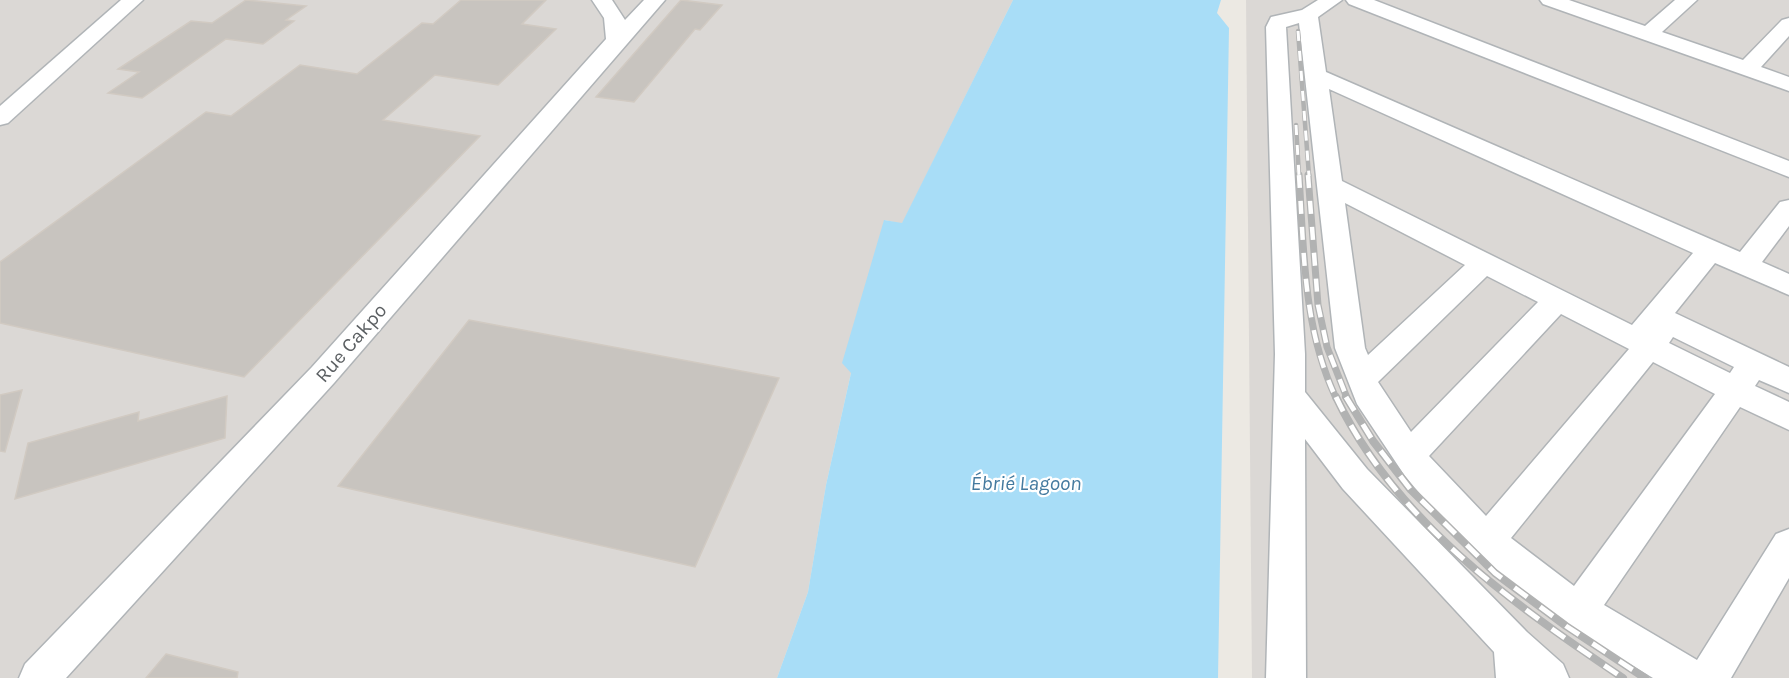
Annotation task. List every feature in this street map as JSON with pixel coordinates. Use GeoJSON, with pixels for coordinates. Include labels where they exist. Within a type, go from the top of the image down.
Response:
{"type":"FeatureCollection","features":[{"type":"Feature","properties":{"kind":"street"},"geometry":{"type":"LineString","coordinates":[[0,118],[133,0]]}},
{"type":"Feature","properties":{"kind":"street"},"geometry":{"type":"LineString","coordinates":[[602,0],[614,18],[617,40]]}},
{"type":"Feature","properties":{"kind":"street","name":"Rue Cakpo"},"geometry":{"type":"LineString","coordinates":[[39,678],[323,375],[617,40],[656,0]]}},
{"type":"Feature","properties":{"kind":"street"},"geometry":{"type":"LineString","coordinates":[[1356,0],[1789,170]]}},
{"type":"Feature","properties":{"kind":"street"},"geometry":{"type":"LineString","coordinates":[[1550,0],[1593,6],[1648,34],[1789,84]]}},
{"type":"Feature","properties":{"kind":"street"},"geometry":{"type":"LineString","coordinates":[[1648,34],[1687,0]]}},
{"type":"Feature","properties":{"kind":"street"},"geometry":{"type":"LineString","coordinates":[[1286,678],[1290,395],[1276,27],[1278,21],[1320,7],[1315,75],[1350,348],[1367,393],[1409,456],[1488,540],[1579,610],[1645,653],[1690,678]]}},
{"type":"Feature","properties":{"kind":"street"},"geometry":{"type":"LineString","coordinates":[[1747,69],[1789,24]]}},
{"type":"Feature","properties":{"kind":"street"},"geometry":{"type":"LineString","coordinates":[[1315,75],[1789,285]]}},
{"type":"Feature","properties":{"kind":"street"},"geometry":{"type":"LineString","coordinates":[[1329,184],[1557,300],[1653,331],[1744,376],[1789,417]]}},
{"type":"Feature","properties":{"kind":"street"},"geometry":{"type":"LineString","coordinates":[[1745,265],[1789,208]]}},
{"type":"Feature","properties":{"kind":"street"},"geometry":{"type":"LineString","coordinates":[[1488,540],[1653,331],[1711,250]]}},
{"type":"Feature","properties":{"kind":"street"},"geometry":{"type":"LineString","coordinates":[[1361,379],[1484,263]]}},
{"type":"Feature","properties":{"kind":"street"},"geometry":{"type":"LineString","coordinates":[[1409,456],[1557,300]]}},
{"type":"Feature","properties":{"kind":"street"},"geometry":{"type":"LineString","coordinates":[[1744,376],[1789,381]]}},
{"type":"Feature","properties":{"kind":"street"},"geometry":{"type":"LineString","coordinates":[[1579,610],[1744,376]]}},
{"type":"Feature","properties":{"kind":"street"},"geometry":{"type":"LineString","coordinates":[[1290,395],[1355,479],[1515,662],[1549,678]]}},
{"type":"Feature","properties":{"kind":"street"},"geometry":{"type":"LineString","coordinates":[[1709,678],[1789,545]]}},
{"type":"Feature","properties":{"kind":"shaded area"},"geometry":{"type":"Polygon","coordinates":[[[0,0],[1013,0],[902,224],[885,220],[826,485],[808,592],[777,678],[0,678],[0,0]]]}},
{"type":"Feature","properties":{"kind":"shaded area"},"geometry":{"type":"Polygon","coordinates":[[[1246,0],[1789,0],[1789,678],[1252,678],[1246,0]]]}},
{"type":"Feature","properties":{"kind":"water","name":"Ébrié Lagoon"},"geometry":{"type":"Polygon","coordinates":[[[1013,0],[1221,0],[1217,13],[1229,28],[1218,678],[777,678],[808,592],[826,485],[851,373],[842,363],[884,220],[902,223],[1013,0]]]}},
{"type":"Feature","properties":{"kind":"building"},"geometry":{"type":"Polygon","coordinates":[[[246,0],[306,6],[286,20],[294,21],[263,44],[226,39],[142,98],[108,93],[139,72],[118,69],[191,21],[212,23],[246,0]]]}},
{"type":"Feature","properties":{"kind":"building"},"geometry":{"type":"Polygon","coordinates":[[[461,0],[546,0],[522,24],[556,29],[498,85],[435,75],[383,120],[480,136],[244,377],[0,323],[0,262],[206,112],[231,116],[300,65],[357,74],[422,23],[433,24],[461,0]]]}},
{"type":"Feature","properties":{"kind":"building"},"geometry":{"type":"Polygon","coordinates":[[[681,0],[722,5],[700,30],[695,29],[634,102],[596,97],[681,0]]]}},
{"type":"Feature","properties":{"kind":"building"},"geometry":{"type":"Polygon","coordinates":[[[469,320],[779,378],[695,567],[338,486],[469,320]]]}},
{"type":"Feature","properties":{"kind":"building"},"geometry":{"type":"Polygon","coordinates":[[[22,390],[5,452],[0,451],[0,395],[22,390]]]}},
{"type":"Feature","properties":{"kind":"building"},"geometry":{"type":"Polygon","coordinates":[[[227,396],[225,438],[15,499],[28,443],[139,412],[138,421],[227,396]]]}},
{"type":"Feature","properties":{"kind":"building"},"geometry":{"type":"Polygon","coordinates":[[[166,654],[238,672],[237,678],[146,678],[166,654]]]}},
{"type":"Feature","properties":{"kind":"railway"},"geometry":{"type":"LineString","coordinates":[[1298,31],[1309,176]]}},
{"type":"Feature","properties":{"kind":"railway"},"geometry":{"type":"LineString","coordinates":[[1296,125],[1299,176]]}},
{"type":"Feature","properties":{"kind":"railway"},"geometry":{"type":"LineString","coordinates":[[1299,175],[1304,260],[1311,317],[1325,371],[1336,398]]}},
{"type":"Feature","properties":{"kind":"railway"},"geometry":{"type":"LineString","coordinates":[[1308,175],[1318,305],[1327,347],[1347,398]]}},
{"type":"Feature","properties":{"kind":"railway"},"geometry":{"type":"LineString","coordinates":[[1336,397],[1361,442],[1390,483],[1423,521],[1499,589],[1623,678]]}},
{"type":"Feature","properties":{"kind":"railway"},"geometry":{"type":"LineString","coordinates":[[1346,397],[1373,441],[1411,490],[1495,573],[1566,626],[1645,678]]}}]}
